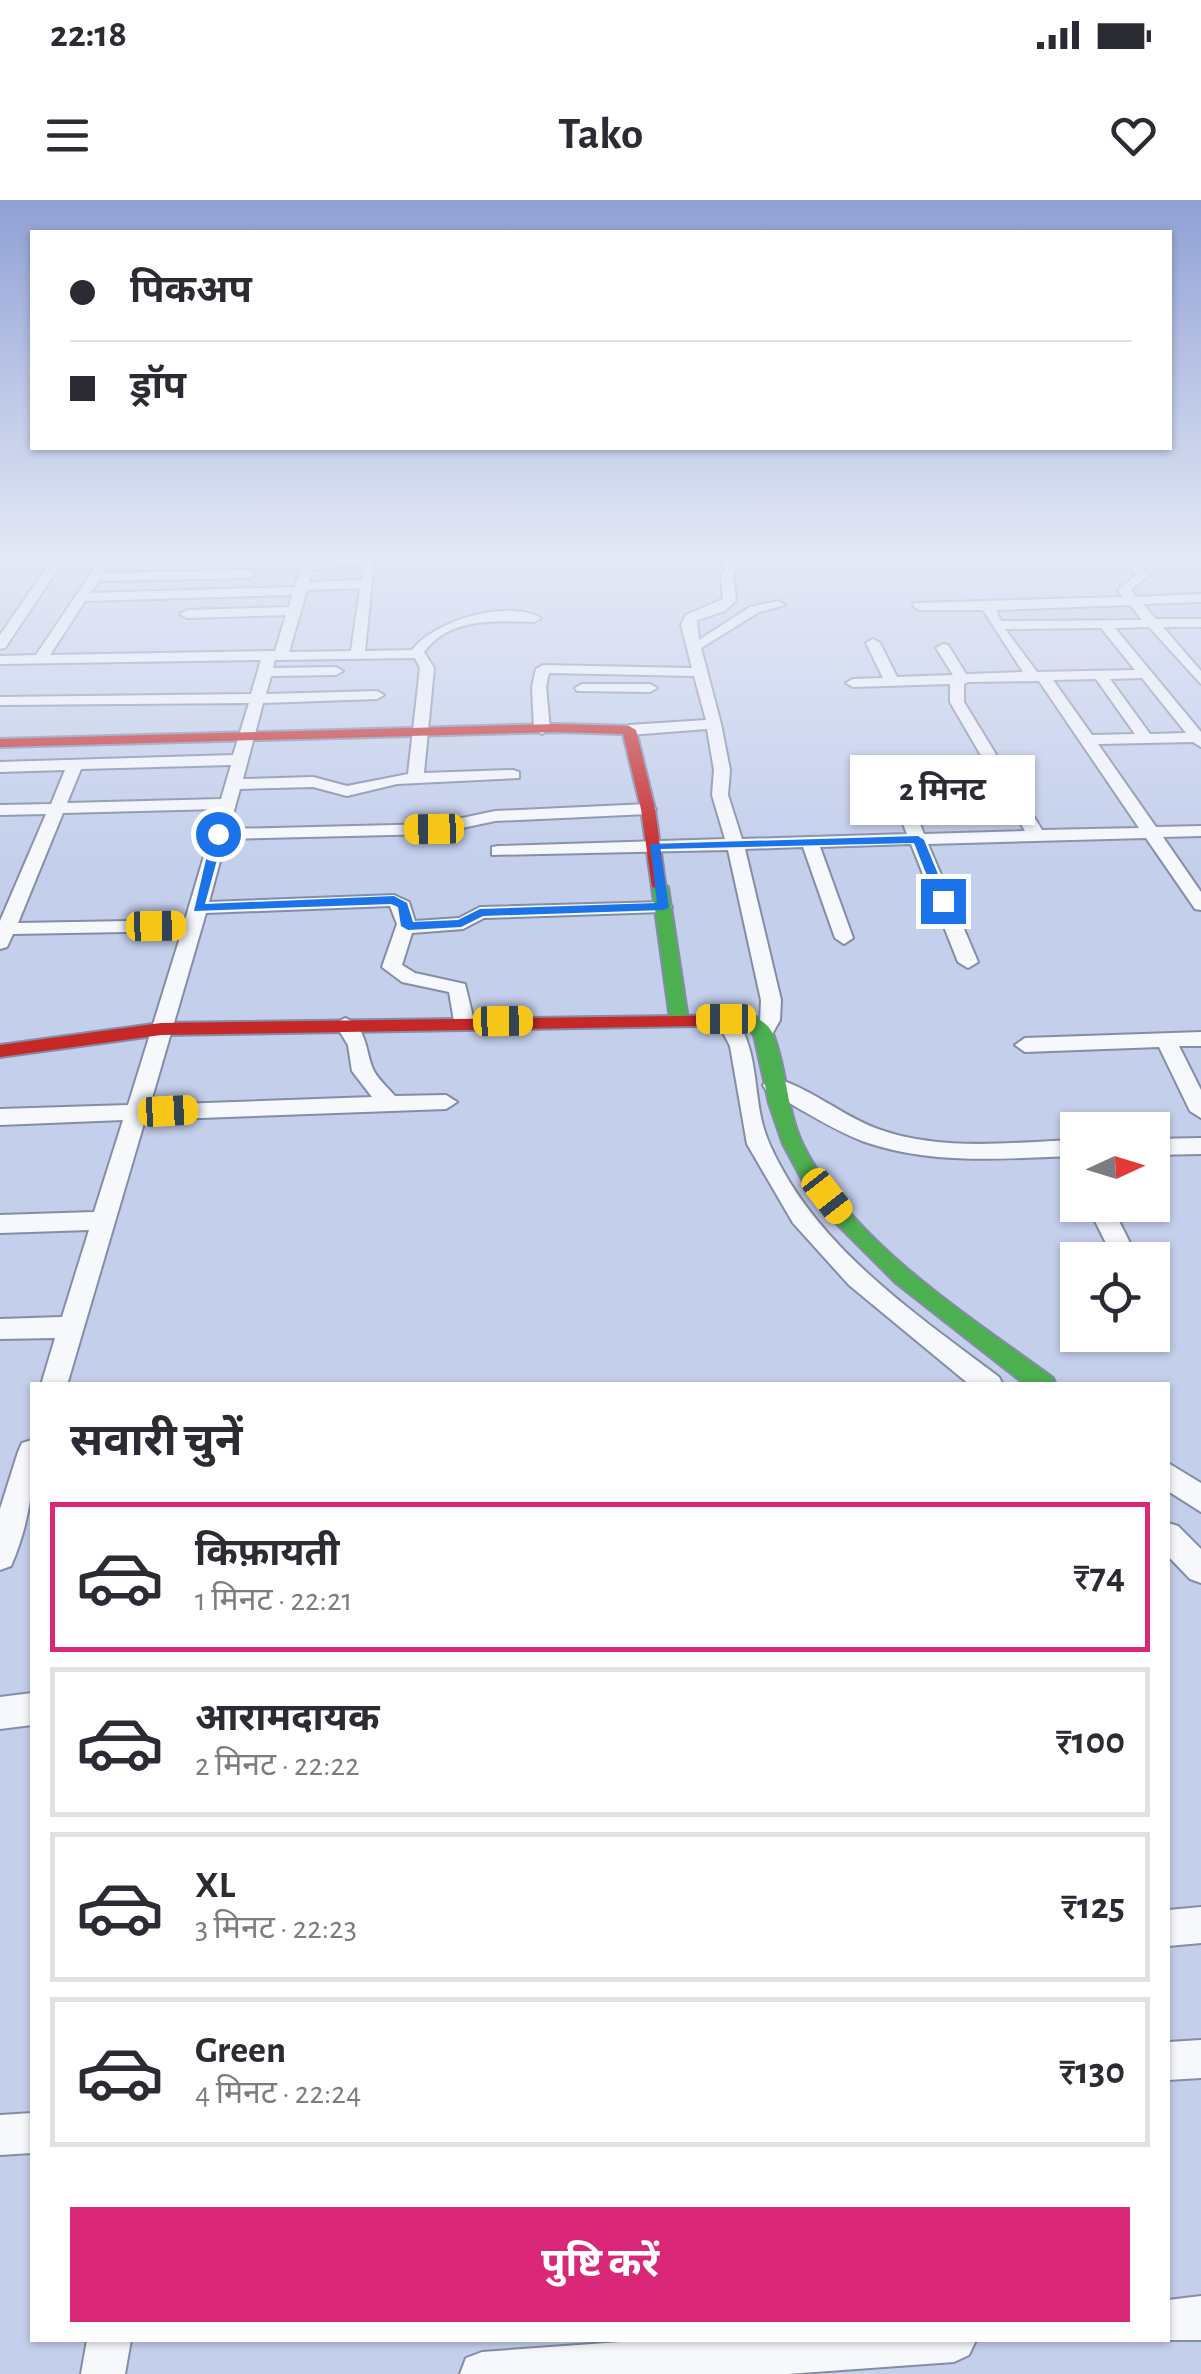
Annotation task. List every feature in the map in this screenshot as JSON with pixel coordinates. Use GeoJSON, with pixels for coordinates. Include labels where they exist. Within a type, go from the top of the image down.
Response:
{"type":"FeatureCollection","features":[{"type":"Feature","properties":{"kind":"street"},"geometry":{"type":"LineString","coordinates":[[0,660],[32,658]]}},
{"type":"Feature","properties":{"kind":"street"},"geometry":{"type":"LineString","coordinates":[[42,658],[91,679],[218,697],[259,700],[377,695]]}},
{"type":"Feature","properties":{"kind":"street"},"geometry":{"type":"LineString","coordinates":[[0,702],[91,679],[291,658]]}},
{"type":"Feature","properties":{"kind":"street"},"geometry":{"type":"LineString","coordinates":[[416,778],[427,668],[422,658]]}},
{"type":"Feature","properties":{"kind":"street"},"geometry":{"type":"LineString","coordinates":[[698,658],[722,770],[720,796],[736,843],[770,1000],[770,1020],[763,1032]]}},
{"type":"Feature","properties":{"kind":"street"},"geometry":{"type":"LineString","coordinates":[[880,658],[892,681]]}},
{"type":"Feature","properties":{"kind":"street"},"geometry":{"type":"LineString","coordinates":[[949,658],[961,678],[957,702],[1036,836]]}},
{"type":"Feature","properties":{"kind":"street"},"geometry":{"type":"LineString","coordinates":[[1023,658],[1088,740],[1201,905]]}},
{"type":"Feature","properties":{"kind":"street"},"geometry":{"type":"LineString","coordinates":[[1132,658],[1199,739]]}},
{"type":"Feature","properties":{"kind":"street"},"geometry":{"type":"LineString","coordinates":[[1182,658],[1201,680]]}},
{"type":"Feature","properties":{"kind":"street"},"geometry":{"type":"LineString","coordinates":[[272,660],[378,670]]}},
{"type":"Feature","properties":{"kind":"street"},"geometry":{"type":"LineString","coordinates":[[55,1382],[195,917],[240,749],[272,660]]}},
{"type":"Feature","properties":{"kind":"street"},"geometry":{"type":"LineString","coordinates":[[542,729],[539,687],[543,669],[703,680]]}},
{"type":"Feature","properties":{"kind":"street"},"geometry":{"type":"LineString","coordinates":[[853,683],[1145,674]]}},
{"type":"Feature","properties":{"kind":"street"},"geometry":{"type":"LineString","coordinates":[[1100,676],[1145,738]]}},
{"type":"Feature","properties":{"kind":"street"},"geometry":{"type":"LineString","coordinates":[[582,688],[703,680]]}},
{"type":"Feature","properties":{"kind":"street"},"geometry":{"type":"LineString","coordinates":[[0,767],[75,766],[422,733],[628,730],[714,724]]}},
{"type":"Feature","properties":{"kind":"street"},"geometry":{"type":"LineString","coordinates":[[628,730],[648,810],[679,1019]]}},
{"type":"Feature","properties":{"kind":"street"},"geometry":{"type":"LineString","coordinates":[[1088,740],[1199,739]]}},
{"type":"Feature","properties":{"kind":"street"},"geometry":{"type":"LineString","coordinates":[[0,743],[240,749]]}},
{"type":"Feature","properties":{"kind":"street"},"geometry":{"type":"LineString","coordinates":[[75,766],[2,934],[394,900],[403,906],[408,926]]}},
{"type":"Feature","properties":{"kind":"street"},"geometry":{"type":"LineString","coordinates":[[0,810],[58,810],[313,782],[347,791],[416,778],[513,775]]}},
{"type":"Feature","properties":{"kind":"street"},"geometry":{"type":"LineString","coordinates":[[894,781],[968,962]]}},
{"type":"Feature","properties":{"kind":"street"},"geometry":{"type":"LineString","coordinates":[[218,834],[434,829],[495,816],[648,810]]}},
{"type":"Feature","properties":{"kind":"street"},"geometry":{"type":"LineString","coordinates":[[498,851],[1201,831]]}},
{"type":"Feature","properties":{"kind":"street"},"geometry":{"type":"LineString","coordinates":[[810,842],[844,938]]}},
{"type":"Feature","properties":{"kind":"street"},"geometry":{"type":"LineString","coordinates":[[464,1022],[462,992],[458,988],[409,978],[392,967],[402,930],[408,926],[461,924],[480,912],[664,907]]}},
{"type":"Feature","properties":{"kind":"street"},"geometry":{"type":"LineString","coordinates":[[726,1019],[738,1036],[755,1138],[792,1205],[859,1281],[986,1382]]}},
{"type":"Feature","properties":{"kind":"street"},"geometry":{"type":"LineString","coordinates":[[0,1051],[161,1030],[748,1020],[763,1032],[774,1085],[800,1158],[844,1217],[927,1298],[1040,1382]]}},
{"type":"Feature","properties":{"kind":"street"},"geometry":{"type":"LineString","coordinates":[[346,1024],[358,1046],[363,1070],[388,1103]]}},
{"type":"Feature","properties":{"kind":"street"},"geometry":{"type":"LineString","coordinates":[[1025,1045],[1201,1039]]}},
{"type":"Feature","properties":{"kind":"street"},"geometry":{"type":"LineString","coordinates":[[1166,1040],[1201,1111]]}},
{"type":"Feature","properties":{"kind":"street"},"geometry":{"type":"LineString","coordinates":[[774,1085],[858,1130],[902,1144],[1060,1152]]}},
{"type":"Feature","properties":{"kind":"street"},"geometry":{"type":"LineString","coordinates":[[0,1117],[446,1102]]}},
{"type":"Feature","properties":{"kind":"street"},"geometry":{"type":"LineString","coordinates":[[1170,1147],[1201,1146]]}},
{"type":"Feature","properties":{"kind":"street"},"geometry":{"type":"LineString","coordinates":[[0,1224],[104,1222]]}},
{"type":"Feature","properties":{"kind":"street"},"geometry":{"type":"LineString","coordinates":[[0,1329],[72,1327]]}},
{"type":"Feature","properties":{"kind":"street"},"geometry":{"type":"LineString","coordinates":[[0,1556],[30,1462]]}},
{"type":"Feature","properties":{"kind":"street"},"geometry":{"type":"LineString","coordinates":[[1170,1476],[1201,1499]]}},
{"type":"Feature","properties":{"kind":"street"},"geometry":{"type":"LineString","coordinates":[[1170,1538],[1201,1570]]}},
{"type":"Feature","properties":{"kind":"street"},"geometry":{"type":"LineString","coordinates":[[0,1714],[30,1709]]}},
{"type":"Feature","properties":{"kind":"street"},"geometry":{"type":"LineString","coordinates":[[1170,1928],[1201,1925]]}},
{"type":"Feature","properties":{"kind":"street"},"geometry":{"type":"LineString","coordinates":[[1170,2061],[1201,2059]]}},
{"type":"Feature","properties":{"kind":"street"},"geometry":{"type":"LineString","coordinates":[[0,2134],[30,2133]]}},
{"type":"Feature","properties":{"kind":"street"},"geometry":{"type":"LineString","coordinates":[[1170,2321],[1201,2318]]}},
{"type":"Feature","properties":{"kind":"street"},"geometry":{"type":"LineString","coordinates":[[103,2374],[109,2342]]}},
{"type":"Feature","properties":{"kind":"street"},"geometry":{"type":"LineString","coordinates":[[482,2374],[926,2342]]}},
{"type":"Feature","properties":{"kind":"traffic: fast"},"geometry":{"type":"LineString","coordinates":[[660,887],[679,1019]]}},
{"type":"Feature","properties":{"kind":"traffic: fast"},"geometry":{"type":"LineString","coordinates":[[750,1021],[763,1033],[793,1144],[838,1212],[869,1245],[940,1307],[1040,1382]]}},
{"type":"Feature","properties":{"kind":"traffic: jam"},"geometry":{"type":"LineString","coordinates":[[0,743],[558,728],[629,730],[648,809],[660,887]]}},
{"type":"Feature","properties":{"kind":"traffic: jam"},"geometry":{"type":"LineString","coordinates":[[0,1051],[161,1029],[750,1021]]}},
{"type":"Feature","properties":{"kind":"route"},"geometry":{"type":"LineString","coordinates":[[218,834],[198,908],[385,899],[399,901],[408,926],[461,924],[480,912],[664,907],[654,846],[918,840],[943,901]]}}]}
